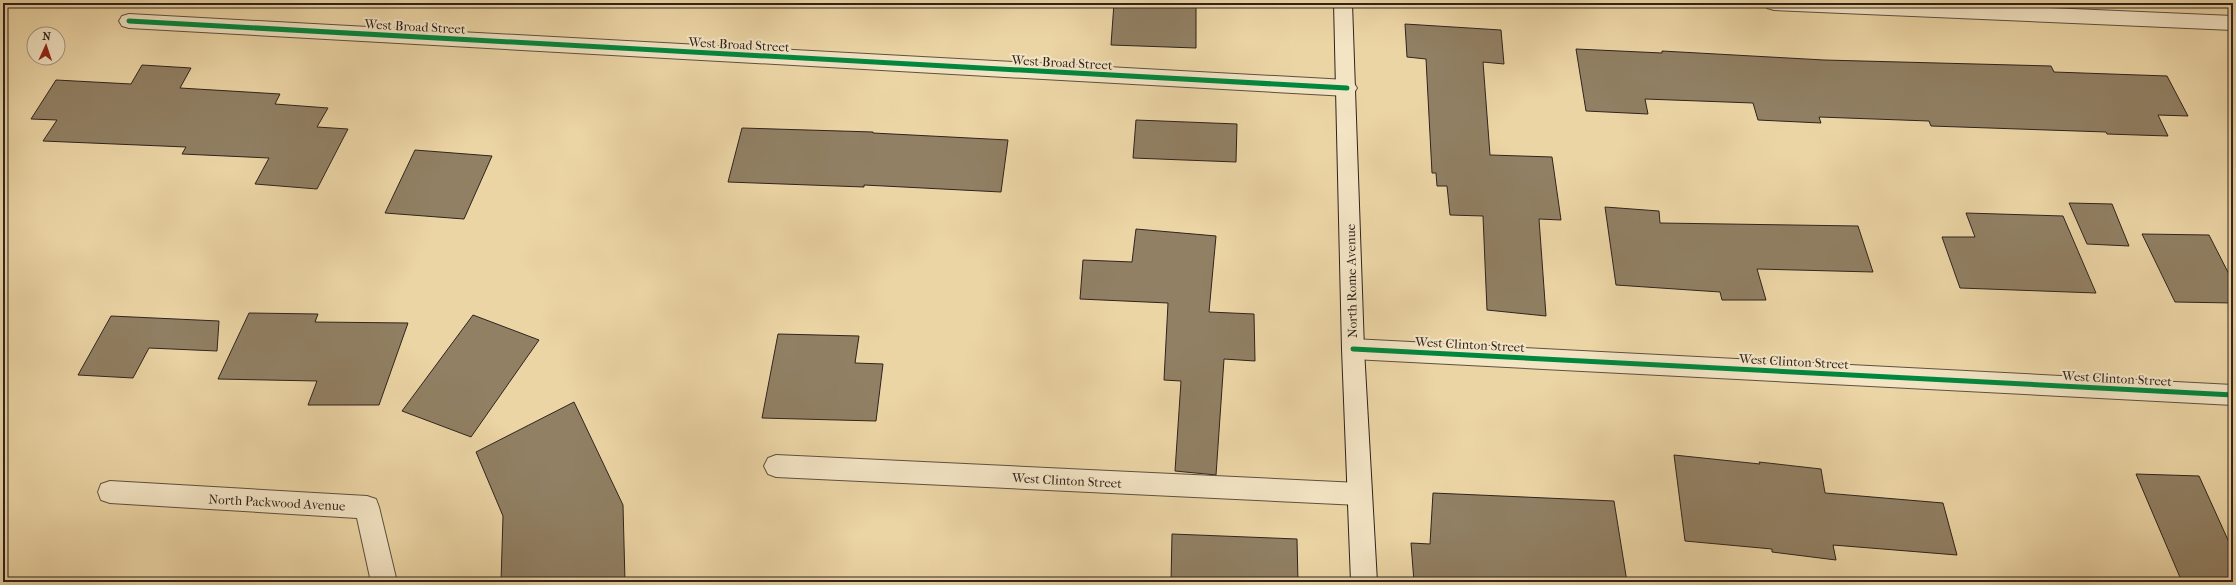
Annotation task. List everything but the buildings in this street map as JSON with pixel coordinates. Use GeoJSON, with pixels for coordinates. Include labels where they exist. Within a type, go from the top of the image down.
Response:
{"type":"FeatureCollection","features":[{"type":"Feature","properties":{"kind":"street","name":"North Rome Avenue"},"geometry":{"type":"LineString","coordinates":[[1343,3],[1353,349],[1364,582]]}},
{"type":"Feature","properties":{"kind":"street"},"geometry":{"type":"LineString","coordinates":[[1774,3],[2233,23]]}},
{"type":"Feature","properties":{"kind":"street","name":"West Broad Street"},"geometry":{"type":"LineString","coordinates":[[129,21],[1346,88]]}},
{"type":"Feature","properties":{"kind":"street","name":"West Clinton Street"},"geometry":{"type":"LineString","coordinates":[[1353,349],[2233,395]]}},
{"type":"Feature","properties":{"kind":"street","name":"West Clinton Street"},"geometry":{"type":"LineString","coordinates":[[776,466],[1359,494]]}},
{"type":"Feature","properties":{"kind":"street","name":"North Packwood Avenue"},"geometry":{"type":"LineString","coordinates":[[110,492],[367,507],[384,582]]}},
{"type":"Feature","properties":{"kind":"cycle path"},"geometry":{"type":"LineString","coordinates":[[129,21],[1347,88]]}},
{"type":"Feature","properties":{"kind":"cycle path"},"geometry":{"type":"LineString","coordinates":[[1353,349],[2233,395]]}}]}
